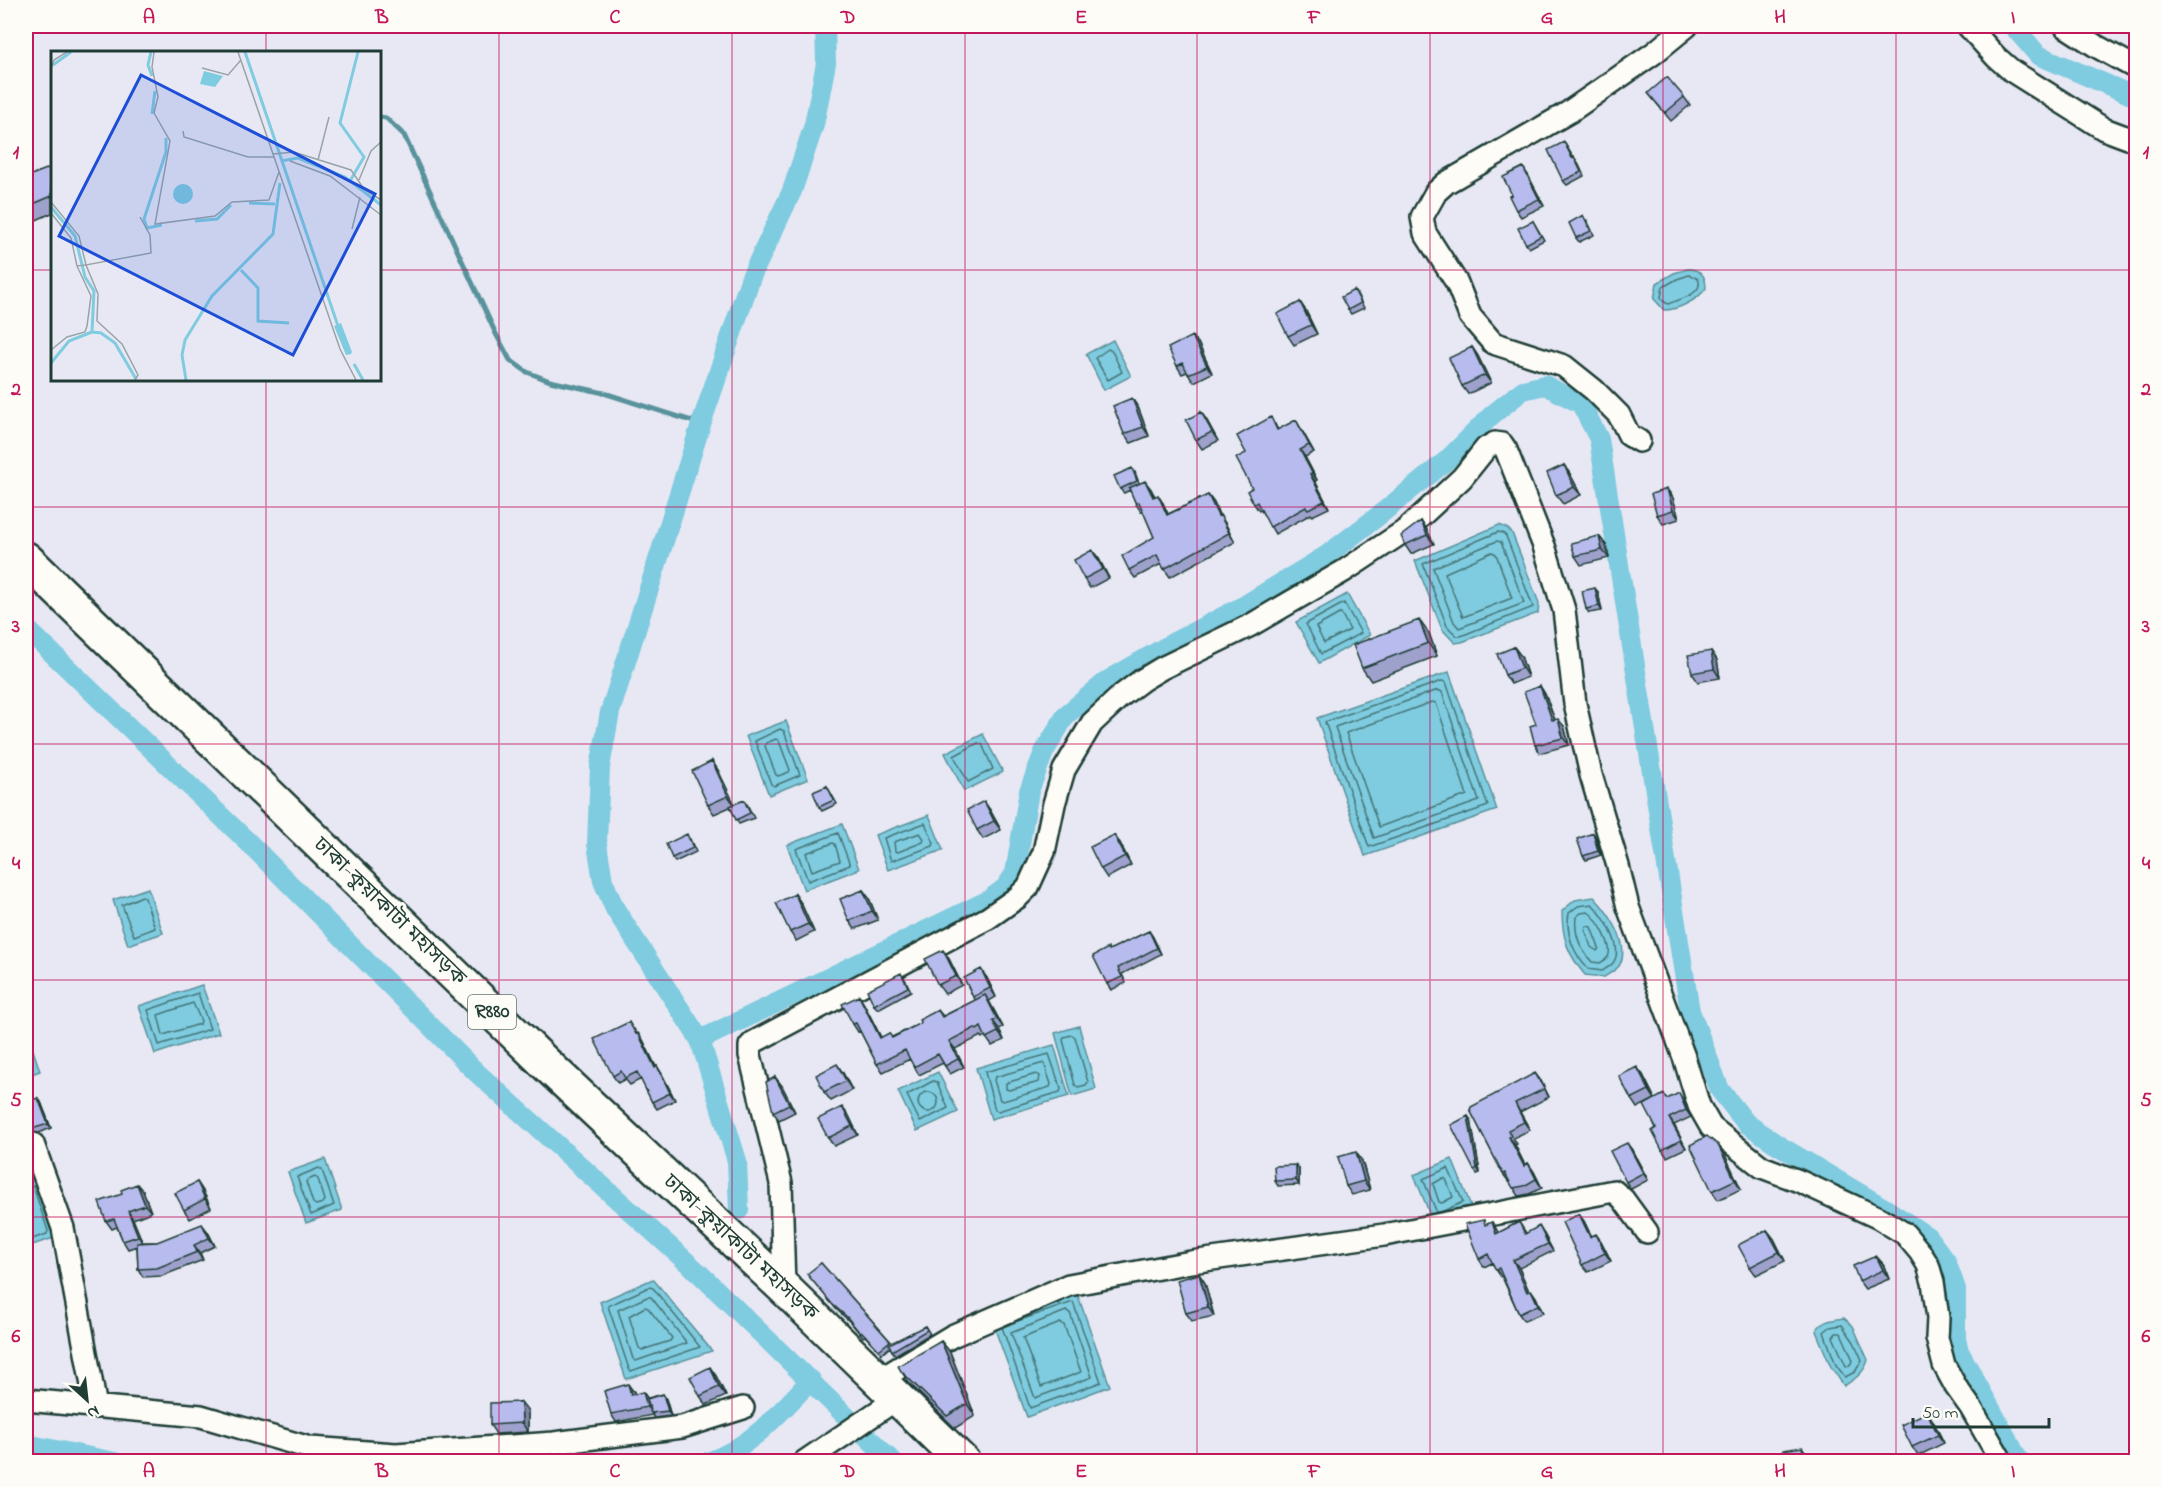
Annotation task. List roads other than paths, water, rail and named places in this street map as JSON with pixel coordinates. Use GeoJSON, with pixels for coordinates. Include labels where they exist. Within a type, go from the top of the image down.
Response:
{"type":"FeatureCollection","features":[{"type":"Feature","properties":{"kind":"main road","name":"ঢাকা-কুয়াকাটা মহাসড়ক"},"geometry":{"type":"LineString","coordinates":[[26,559],[545,1063],[784,1288],[963,1461]]}},
{"type":"Feature","properties":{"kind":"street"},"geometry":{"type":"LineString","coordinates":[[1639,441],[1629,435],[1618,415],[1593,390],[1564,366],[1492,343],[1470,316],[1458,283],[1425,233],[1422,217],[1436,192],[1446,183],[1569,112],[1654,53],[1687,26]]}},
{"type":"Feature","properties":{"kind":"street"},"geometry":{"type":"LineString","coordinates":[[1968,26],[2012,71],[2104,129],[2136,141]]}},
{"type":"Feature","properties":{"kind":"street"},"geometry":{"type":"LineString","coordinates":[[2065,26],[2136,68]]}},
{"type":"Feature","properties":{"kind":"street"},"geometry":{"type":"LineString","coordinates":[[784,1288],[781,1183],[750,1055],[750,1046],[978,923],[1017,897],[1028,887],[1044,852],[1064,770],[1092,723],[1142,680],[1251,625],[1344,571],[1406,530],[1462,478],[1486,448],[1495,443],[1502,444],[1506,450],[1545,546],[1564,610],[1575,704],[1591,775],[1628,907],[1684,1058],[1699,1106],[1711,1127],[1762,1167],[1799,1181],[1880,1218],[1905,1234],[1913,1243],[1928,1266],[1933,1282],[1938,1318],[1937,1338],[1944,1365],[2002,1461]]}},
{"type":"Feature","properties":{"kind":"street"},"geometry":{"type":"LineString","coordinates":[[33,1144],[63,1228],[96,1407]]}},
{"type":"Feature","properties":{"kind":"street"},"geometry":{"type":"LineString","coordinates":[[804,1461],[952,1336],[1069,1285],[1191,1262],[1384,1235],[1614,1191],[1623,1199],[1647,1232]]}},
{"type":"Feature","properties":{"kind":"street"},"geometry":{"type":"LineString","coordinates":[[26,1400],[201,1416],[310,1448],[396,1454],[554,1443],[682,1427],[743,1408]]}},
{"type":"Feature","properties":{"kind":"water"},"geometry":{"type":"Polygon","coordinates":[[[1688,269],[1702,274],[1706,288],[1687,304],[1664,310],[1654,299],[1657,283],[1674,273],[1688,269]]]}},
{"type":"Feature","properties":{"kind":"water"},"geometry":{"type":"Polygon","coordinates":[[[1113,340],[1131,376],[1104,390],[1086,354],[1113,340]]]}},
{"type":"Feature","properties":{"kind":"water"},"geometry":{"type":"Polygon","coordinates":[[[1499,525],[1512,533],[1539,603],[1538,613],[1455,643],[1442,629],[1415,561],[1499,525]]]}},
{"type":"Feature","properties":{"kind":"water"},"geometry":{"type":"Polygon","coordinates":[[[1347,594],[1370,635],[1319,663],[1296,622],[1347,594]]]}},
{"type":"Feature","properties":{"kind":"water"},"geometry":{"type":"Polygon","coordinates":[[[1449,672],[1497,810],[1365,856],[1317,718],[1449,672]]]}},
{"type":"Feature","properties":{"kind":"water"},"geometry":{"type":"Polygon","coordinates":[[[786,721],[808,779],[769,795],[746,736],[786,721]]]}},
{"type":"Feature","properties":{"kind":"water"},"geometry":{"type":"Polygon","coordinates":[[[983,734],[1003,772],[964,791],[945,753],[983,734]]]}},
{"type":"Feature","properties":{"kind":"water"},"geometry":{"type":"Polygon","coordinates":[[[929,815],[943,850],[888,870],[875,835],[929,815]]]}},
{"type":"Feature","properties":{"kind":"water"},"geometry":{"type":"Polygon","coordinates":[[[842,824],[859,869],[804,890],[787,845],[842,824]]]}},
{"type":"Feature","properties":{"kind":"water"},"geometry":{"type":"Polygon","coordinates":[[[148,888],[163,933],[128,945],[113,900],[148,888]]]}},
{"type":"Feature","properties":{"kind":"water"},"geometry":{"type":"Polygon","coordinates":[[[1594,897],[1617,929],[1623,948],[1619,966],[1604,977],[1585,975],[1570,953],[1563,930],[1562,911],[1575,900],[1594,897]]]}},
{"type":"Feature","properties":{"kind":"water"},"geometry":{"type":"Polygon","coordinates":[[[202,985],[219,1033],[155,1054],[139,1006],[202,985]]]}},
{"type":"Feature","properties":{"kind":"water"},"geometry":{"type":"Polygon","coordinates":[[[1079,1026],[1096,1089],[1072,1096],[1055,1033],[1079,1026]]]}},
{"type":"Feature","properties":{"kind":"water"},"geometry":{"type":"Polygon","coordinates":[[[30,1041],[40,1071],[26,1076],[26,1042],[30,1041]]]}},
{"type":"Feature","properties":{"kind":"water"},"geometry":{"type":"Polygon","coordinates":[[[1054,1045],[1069,1096],[991,1119],[976,1068],[1054,1045]]]}},
{"type":"Feature","properties":{"kind":"water"},"geometry":{"type":"Polygon","coordinates":[[[938,1072],[958,1112],[917,1131],[898,1091],[938,1072]]]}},
{"type":"Feature","properties":{"kind":"water"},"geometry":{"type":"Polygon","coordinates":[[[325,1159],[342,1210],[306,1223],[288,1172],[325,1159]]]}},
{"type":"Feature","properties":{"kind":"water"},"geometry":{"type":"Polygon","coordinates":[[[1452,1159],[1471,1206],[1433,1222],[1414,1175],[1452,1159]]]}},
{"type":"Feature","properties":{"kind":"water"},"geometry":{"type":"Polygon","coordinates":[[[36,1176],[57,1237],[26,1247],[26,1180],[36,1176]]]}},
{"type":"Feature","properties":{"kind":"water"},"geometry":{"type":"Polygon","coordinates":[[[653,1279],[712,1351],[626,1379],[600,1302],[653,1279]]]}},
{"type":"Feature","properties":{"kind":"water"},"geometry":{"type":"Polygon","coordinates":[[[1077,1293],[1110,1386],[1027,1417],[993,1324],[1077,1293]]]}},
{"type":"Feature","properties":{"kind":"water"},"geometry":{"type":"Polygon","coordinates":[[[1844,1318],[1853,1326],[1868,1360],[1862,1372],[1844,1386],[1831,1367],[1816,1331],[1825,1323],[1844,1318]]]}},
{"type":"Feature","properties":{"kind":"waterway"},"geometry":{"type":"LineString","coordinates":[[739,1210],[737,1161],[700,1040],[615,909],[603,881],[597,844],[600,767],[610,712],[701,424],[751,277],[792,191],[814,125],[826,63],[825,26]]}},
{"type":"Feature","properties":{"kind":"waterway"},"geometry":{"type":"LineString","coordinates":[[2013,26],[2038,55],[2136,97]]}},
{"type":"Feature","properties":{"kind":"waterway"},"geometry":{"type":"LineString","coordinates":[[381,117],[386,118],[404,135],[510,360],[527,372],[550,381],[604,393],[701,424]]}},
{"type":"Feature","properties":{"kind":"waterway"},"geometry":{"type":"LineString","coordinates":[[700,1040],[989,900],[1006,887],[1015,873],[1029,791],[1044,752],[1066,715],[1107,681],[1245,605],[1327,555],[1446,461],[1492,415],[1523,390],[1545,385],[1581,404],[1599,439],[1690,1011],[1720,1090],[1746,1123],[1927,1236],[1946,1261],[1956,1289],[1956,1339],[1959,1351],[2020,1462]]}},
{"type":"Feature","properties":{"kind":"waterway"},"geometry":{"type":"LineString","coordinates":[[26,628],[250,844],[476,1072],[700,1274],[893,1462]]}},
{"type":"Feature","properties":{"kind":"waterway"},"geometry":{"type":"LineString","coordinates":[[708,1462],[752,1438],[811,1380]]}},
{"type":"Feature","properties":{"kind":"waterway"},"geometry":{"type":"LineString","coordinates":[[26,1444],[115,1462]]}}]}
